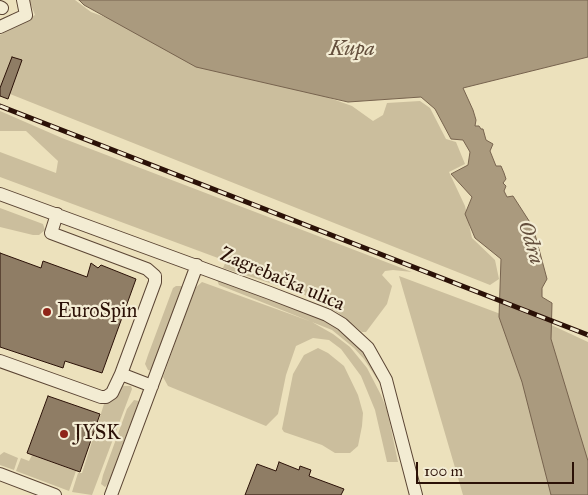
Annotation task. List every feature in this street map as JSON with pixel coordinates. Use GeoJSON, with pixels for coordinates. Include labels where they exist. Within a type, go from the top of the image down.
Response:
{"type":"FeatureCollection","features":[{"type":"Feature","properties":{"kind":"street"},"geometry":{"type":"LineString","coordinates":[[0,27],[26,15],[24,0]]}},
{"type":"Feature","properties":{"kind":"street","name":"Zagrebačka ulica"},"geometry":{"type":"LineString","coordinates":[[0,194],[197,265],[327,315],[342,324],[362,341],[382,371],[389,388],[416,495]]}},
{"type":"Feature","properties":{"kind":"street"},"geometry":{"type":"LineString","coordinates":[[0,361],[100,397],[106,397],[112,393],[121,374],[155,282],[155,276],[147,269],[51,233],[56,214]]}},
{"type":"Feature","properties":{"kind":"street","name":"Zagrebačka ulica"},"geometry":{"type":"LineString","coordinates":[[111,495],[197,265]]}},
{"type":"Feature","properties":{"kind":"street"},"geometry":{"type":"LineString","coordinates":[[121,374],[152,386]]}},
{"type":"Feature","properties":{"kind":"street"},"geometry":{"type":"LineString","coordinates":[[0,474],[55,495]]}},
{"type":"Feature","properties":{"kind":"shaded area"},"geometry":{"type":"Polygon","coordinates":[[[29,0],[75,0],[91,12],[352,106],[373,121],[383,115],[387,103],[420,101],[430,108],[446,139],[456,142],[465,164],[449,172],[465,206],[472,238],[495,260],[499,279],[490,285],[0,90],[0,35],[35,15],[29,0]]]}},
{"type":"Feature","properties":{"kind":"shaded area"},"geometry":{"type":"Polygon","coordinates":[[[0,111],[62,138],[412,272],[385,271],[382,275],[392,286],[387,304],[366,332],[362,332],[337,312],[301,293],[223,268],[226,261],[0,177],[0,152],[56,173],[58,161],[26,131],[0,131],[0,111]]]}},
{"type":"Feature","properties":{"kind":"shaded area"},"geometry":{"type":"Polygon","coordinates":[[[0,208],[43,224],[45,230],[39,235],[33,235],[0,227],[0,208]]]}},
{"type":"Feature","properties":{"kind":"shaded area"},"geometry":{"type":"Polygon","coordinates":[[[399,276],[506,316],[559,495],[463,495],[399,276]]]}},
{"type":"Feature","properties":{"kind":"shaded area"},"geometry":{"type":"Polygon","coordinates":[[[217,280],[313,315],[335,326],[352,339],[366,354],[379,378],[377,379],[354,348],[332,330],[219,285],[217,280]]]}},
{"type":"Feature","properties":{"kind":"shaded area"},"geometry":{"type":"Polygon","coordinates":[[[202,282],[312,322],[333,334],[350,347],[367,368],[381,395],[387,410],[398,462],[387,462],[375,410],[361,376],[341,349],[329,340],[313,338],[296,346],[286,375],[278,414],[266,426],[168,386],[163,377],[195,288],[202,282]]]}},
{"type":"Feature","properties":{"kind":"shaded area"},"geometry":{"type":"Polygon","coordinates":[[[182,286],[151,371],[148,370],[145,364],[173,288],[182,286]]]}},
{"type":"Feature","properties":{"kind":"shaded area"},"geometry":{"type":"Polygon","coordinates":[[[547,323],[588,342],[588,462],[549,346],[547,323]]]}},
{"type":"Feature","properties":{"kind":"shaded area"},"geometry":{"type":"Polygon","coordinates":[[[318,348],[328,353],[344,366],[358,395],[363,413],[362,426],[358,446],[350,453],[335,453],[322,445],[284,432],[282,429],[293,374],[304,355],[318,348]]]}},
{"type":"Feature","properties":{"kind":"shaded area"},"geometry":{"type":"Polygon","coordinates":[[[123,386],[131,386],[132,389],[92,495],[72,492],[78,473],[82,473],[104,404],[110,401],[123,386]]]}},
{"type":"Feature","properties":{"kind":"shaded area"},"geometry":{"type":"Polygon","coordinates":[[[134,400],[139,401],[108,484],[105,487],[101,484],[103,475],[127,409],[134,400]]]}},
{"type":"Feature","properties":{"kind":"shaded area"},"geometry":{"type":"Polygon","coordinates":[[[4,452],[18,458],[14,470],[0,465],[0,455],[4,452]]]}},
{"type":"Feature","properties":{"kind":"shaded area"},"geometry":{"type":"Polygon","coordinates":[[[32,455],[76,471],[69,491],[16,471],[21,458],[29,461],[32,455]]]}},
{"type":"Feature","properties":{"kind":"water","name":"Kupa"},"geometry":{"type":"Polygon","coordinates":[[[79,0],[588,0],[588,57],[463,88],[473,110],[476,120],[475,126],[483,129],[486,140],[493,144],[490,151],[496,166],[501,166],[504,173],[506,179],[503,183],[506,186],[504,191],[507,197],[513,196],[533,227],[547,279],[542,288],[542,297],[552,303],[551,339],[588,461],[588,495],[551,495],[522,382],[499,317],[501,259],[475,238],[465,214],[472,197],[451,174],[468,165],[470,152],[463,140],[451,139],[435,109],[421,97],[348,102],[196,67],[84,5],[79,0]]]}},
{"type":"Feature","properties":{"kind":"building"},"geometry":{"type":"Polygon","coordinates":[[[12,57],[22,60],[8,99],[0,96],[0,88],[12,57]]]}},
{"type":"Feature","properties":{"kind":"building"},"geometry":{"type":"Polygon","coordinates":[[[0,253],[41,268],[43,261],[87,277],[91,263],[98,268],[101,265],[136,279],[102,373],[65,361],[63,368],[0,347],[0,253]]]}},
{"type":"Feature","properties":{"kind":"building","name":"JYSK"},"geometry":{"type":"Polygon","coordinates":[[[48,396],[100,414],[80,472],[27,453],[48,396]]]}},
{"type":"Feature","properties":{"kind":"building"},"geometry":{"type":"Polygon","coordinates":[[[279,462],[299,470],[300,466],[311,470],[309,476],[344,489],[341,495],[245,495],[257,464],[276,471],[279,462]]]}},
{"type":"Feature","properties":{"kind":"railway"},"geometry":{"type":"LineString","coordinates":[[0,106],[588,335]]}},
{"type":"Feature","properties":{"kind":"place","name":"EuroSpin"},"geometry":{"type":"Point","coordinates":[47,312]}},
{"type":"Feature","properties":{"kind":"place","name":"JYSK"},"geometry":{"type":"Point","coordinates":[64,434]}},
{"type":"Feature","properties":{"kind":"water label","name":"Odra"},"geometry":{"type":"Point","coordinates":[530,243]}}]}
